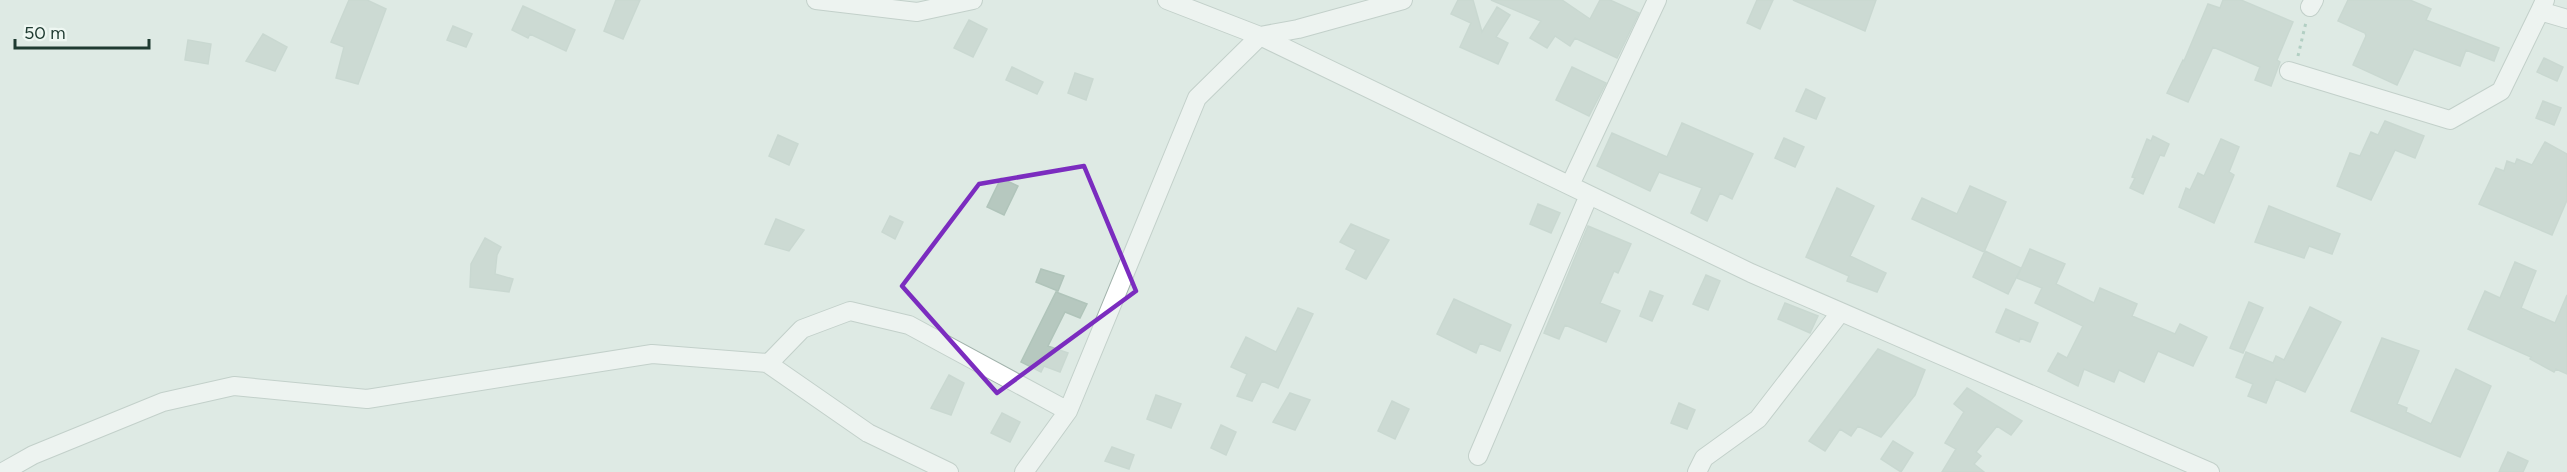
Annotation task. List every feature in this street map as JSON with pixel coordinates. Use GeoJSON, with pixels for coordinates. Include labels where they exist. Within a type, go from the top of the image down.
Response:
{"type":"FeatureCollection","features":[{"type":"Feature","properties":{"kind":"street"},"geometry":{"type":"LineString","coordinates":[[816,0],[917,12],[973,0]]}},
{"type":"Feature","properties":{"kind":"street"},"geometry":{"type":"LineString","coordinates":[[1167,0],[1260,36],[1840,313],[2210,472]]}},
{"type":"Feature","properties":{"kind":"street"},"geometry":{"type":"LineString","coordinates":[[1570,185],[1658,0]]}},
{"type":"Feature","properties":{"kind":"street"},"geometry":{"type":"LineString","coordinates":[[1024,472],[1068,411],[1197,98],[1260,36],[1298,29],[1393,1]]}},
{"type":"Feature","properties":{"kind":"street"},"geometry":{"type":"LineString","coordinates":[[2291,72],[2450,120],[2501,91],[2542,6],[2567,18]]}},
{"type":"Feature","properties":{"kind":"street"},"geometry":{"type":"LineString","coordinates":[[1478,456],[1589,195]]}},
{"type":"Feature","properties":{"kind":"street"},"geometry":{"type":"LineString","coordinates":[[769,363],[802,329],[850,311],[909,325],[1068,411]]}},
{"type":"Feature","properties":{"kind":"street"},"geometry":{"type":"LineString","coordinates":[[1696,472],[1704,458],[1758,419],[1840,313]]}},
{"type":"Feature","properties":{"kind":"street"},"geometry":{"type":"LineString","coordinates":[[3,472],[33,455],[163,402],[234,386],[367,399],[652,354],[766,363],[868,433],[949,472]]}},
{"type":"Feature","properties":{"kind":"path"},"geometry":{"type":"LineString","coordinates":[[2291,72],[2312,4]]}},
{"type":"Feature","properties":{"kind":"highlighted area"},"geometry":{"type":"Polygon","coordinates":[[[1084,166],[1136,291],[997,393],[902,286],[979,184],[1084,166]]]}},
{"type":"Feature","properties":{"kind":"building"},"geometry":{"type":"Polygon","coordinates":[[[349,0],[367,0],[386,9],[358,84],[336,78],[344,47],[331,42],[349,0]]]}},
{"type":"Feature","properties":{"kind":"building"},"geometry":{"type":"Polygon","coordinates":[[[616,0],[640,0],[623,39],[604,31],[616,0]]]}},
{"type":"Feature","properties":{"kind":"building"},"geometry":{"type":"Polygon","coordinates":[[[1458,0],[1473,0],[1482,32],[1497,7],[1510,15],[1496,37],[1508,43],[1498,64],[1460,47],[1471,23],[1451,14],[1458,0]]]}},
{"type":"Feature","properties":{"kind":"building"},"geometry":{"type":"Polygon","coordinates":[[[1491,0],[1562,0],[1590,19],[1600,0],[1610,0],[1639,13],[1617,58],[1575,38],[1570,46],[1555,36],[1547,48],[1530,38],[1541,21],[1491,0]]]}},
{"type":"Feature","properties":{"kind":"building"},"geometry":{"type":"Polygon","coordinates":[[[1757,0],[1773,0],[1760,29],[1747,23],[1757,0]]]}},
{"type":"Feature","properties":{"kind":"building"},"geometry":{"type":"Polygon","coordinates":[[[1793,0],[1876,0],[1865,31],[1793,0]]]}},
{"type":"Feature","properties":{"kind":"building"},"geometry":{"type":"Polygon","coordinates":[[[2223,0],[2241,0],[2293,22],[2277,60],[2280,62],[2271,86],[2255,80],[2260,67],[2213,47],[2188,102],[2167,93],[2184,61],[2208,4],[2220,8],[2223,0]]]}},
{"type":"Feature","properties":{"kind":"building"},"geometry":{"type":"Polygon","coordinates":[[[2348,0],[2410,0],[2431,9],[2426,20],[2499,48],[2494,61],[2466,50],[2460,66],[2414,49],[2397,85],[2353,65],[2366,36],[2365,33],[2338,21],[2348,0]]]}},
{"type":"Feature","properties":{"kind":"building"},"geometry":{"type":"Polygon","coordinates":[[[523,6],[575,30],[566,51],[530,34],[528,38],[512,30],[523,6]]]}},
{"type":"Feature","properties":{"kind":"building"},"geometry":{"type":"Polygon","coordinates":[[[969,20],[987,29],[973,57],[954,48],[969,20]]]}},
{"type":"Feature","properties":{"kind":"building"},"geometry":{"type":"Polygon","coordinates":[[[453,26],[472,34],[466,47],[447,40],[453,26]]]}},
{"type":"Feature","properties":{"kind":"building"},"geometry":{"type":"Polygon","coordinates":[[[263,34],[287,47],[275,71],[246,61],[263,34]]]}},
{"type":"Feature","properties":{"kind":"building"},"geometry":{"type":"Polygon","coordinates":[[[188,40],[211,44],[208,64],[185,60],[188,40]]]}},
{"type":"Feature","properties":{"kind":"building"},"geometry":{"type":"Polygon","coordinates":[[[2544,58],[2563,67],[2557,81],[2537,72],[2544,58]]]}},
{"type":"Feature","properties":{"kind":"building"},"geometry":{"type":"Polygon","coordinates":[[[1012,67],[1043,82],[1037,94],[1006,80],[1012,67]]]}},
{"type":"Feature","properties":{"kind":"building"},"geometry":{"type":"Polygon","coordinates":[[[1572,67],[1606,83],[1589,116],[1556,100],[1572,67]]]}},
{"type":"Feature","properties":{"kind":"building"},"geometry":{"type":"Polygon","coordinates":[[[1075,73],[1093,79],[1086,100],[1068,93],[1075,73]]]}},
{"type":"Feature","properties":{"kind":"building"},"geometry":{"type":"Polygon","coordinates":[[[1806,89],[1825,98],[1816,119],[1796,111],[1806,89]]]}},
{"type":"Feature","properties":{"kind":"building"},"geometry":{"type":"Polygon","coordinates":[[[2543,101],[2561,108],[2554,125],[2536,118],[2543,101]]]}},
{"type":"Feature","properties":{"kind":"building"},"geometry":{"type":"Polygon","coordinates":[[[2385,121],[2424,136],[2415,158],[2395,150],[2371,200],[2337,186],[2350,153],[2360,156],[2371,132],[2378,135],[2385,121]]]}},
{"type":"Feature","properties":{"kind":"building"},"geometry":{"type":"Polygon","coordinates":[[[1682,123],[1753,154],[1732,199],[1720,193],[1707,221],[1691,213],[1702,188],[1659,172],[1650,191],[1597,166],[1612,133],[1667,157],[1682,123]]]}},
{"type":"Feature","properties":{"kind":"building"},"geometry":{"type":"Polygon","coordinates":[[[778,135],[798,144],[789,165],[769,156],[778,135]]]}},
{"type":"Feature","properties":{"kind":"building"},"geometry":{"type":"Polygon","coordinates":[[[2153,136],[2169,144],[2164,156],[2160,155],[2143,194],[2130,188],[2147,139],[2151,141],[2153,136]]]}},
{"type":"Feature","properties":{"kind":"building"},"geometry":{"type":"Polygon","coordinates":[[[1784,138],[1804,147],[1795,167],[1775,158],[1784,138]]]}},
{"type":"Feature","properties":{"kind":"building"},"geometry":{"type":"Polygon","coordinates":[[[2221,139],[2239,147],[2229,172],[2234,175],[2214,223],[2179,207],[2186,188],[2190,190],[2198,173],[2204,176],[2221,139]]]}},
{"type":"Feature","properties":{"kind":"building"},"geometry":{"type":"Polygon","coordinates":[[[2545,142],[2567,154],[2567,200],[2552,235],[2479,204],[2496,168],[2504,171],[2507,161],[2515,164],[2517,159],[2532,165],[2545,142]]]}},
{"type":"Feature","properties":{"kind":"building"},"geometry":{"type":"Polygon","coordinates":[[[1001,178],[1018,186],[1004,215],[987,207],[1001,178]]]}},
{"type":"Feature","properties":{"kind":"building"},"geometry":{"type":"Polygon","coordinates":[[[1970,186],[2006,202],[1984,252],[1912,219],[1922,198],[1957,214],[1970,186]]]}},
{"type":"Feature","properties":{"kind":"building"},"geometry":{"type":"Polygon","coordinates":[[[1837,188],[1874,206],[1850,256],[1886,273],[1877,292],[1847,281],[1849,276],[1806,257],[1837,188]]]}},
{"type":"Feature","properties":{"kind":"building"},"geometry":{"type":"Polygon","coordinates":[[[1538,204],[1560,213],[1551,233],[1530,224],[1538,204]]]}},
{"type":"Feature","properties":{"kind":"building"},"geometry":{"type":"Polygon","coordinates":[[[2269,206],[2340,234],[2332,254],[2309,246],[2304,258],[2255,242],[2269,206]]]}},
{"type":"Feature","properties":{"kind":"building"},"geometry":{"type":"Polygon","coordinates":[[[890,216],[903,222],[895,239],[882,232],[890,216]]]}},
{"type":"Feature","properties":{"kind":"building"},"geometry":{"type":"Polygon","coordinates":[[[776,219],[804,230],[789,251],[765,244],[776,219]]]}},
{"type":"Feature","properties":{"kind":"building"},"geometry":{"type":"Polygon","coordinates":[[[1351,224],[1389,240],[1366,279],[1346,269],[1356,250],[1340,242],[1351,224]]]}},
{"type":"Feature","properties":{"kind":"building"},"geometry":{"type":"Polygon","coordinates":[[[1588,226],[1631,244],[1618,273],[1614,271],[1600,303],[1620,311],[1606,342],[1565,325],[1559,339],[1544,333],[1588,226]]]}},
{"type":"Feature","properties":{"kind":"building"},"geometry":{"type":"Polygon","coordinates":[[[485,238],[501,247],[497,255],[495,274],[513,279],[509,292],[470,287],[471,264],[485,238]]]}},
{"type":"Feature","properties":{"kind":"building"},"geometry":{"type":"Polygon","coordinates":[[[2030,249],[2065,264],[2056,284],[2094,303],[2100,288],[2137,304],[2132,316],[2175,334],[2180,324],[2207,337],[2193,366],[2158,351],[2144,382],[2119,370],[2114,382],[2084,369],[2078,386],[2048,371],[2058,353],[2067,358],[2083,326],[2035,303],[2042,288],[2017,278],[2030,249]]]}},
{"type":"Feature","properties":{"kind":"building"},"geometry":{"type":"Polygon","coordinates":[[[1985,251],[2021,268],[2008,294],[1973,277],[1985,251]]]}},
{"type":"Feature","properties":{"kind":"building"},"geometry":{"type":"Polygon","coordinates":[[[2515,262],[2536,271],[2521,308],[2555,323],[2567,295],[2567,374],[2556,369],[2554,372],[2530,359],[2531,357],[2468,329],[2485,291],[2500,298],[2515,262]]]}},
{"type":"Feature","properties":{"kind":"building"},"geometry":{"type":"Polygon","coordinates":[[[1041,269],[1064,276],[1058,291],[1036,282],[1041,269]]]}},
{"type":"Feature","properties":{"kind":"building"},"geometry":{"type":"Polygon","coordinates":[[[1706,275],[1720,281],[1708,310],[1693,304],[1706,275]]]}},
{"type":"Feature","properties":{"kind":"building"},"geometry":{"type":"Polygon","coordinates":[[[1650,291],[1663,296],[1652,321],[1640,316],[1650,291]]]}},
{"type":"Feature","properties":{"kind":"building"},"geometry":{"type":"Polygon","coordinates":[[[1056,292],[1087,304],[1080,318],[1065,312],[1048,346],[1068,353],[1060,372],[1044,366],[1041,372],[1021,362],[1056,292]]]}},
{"type":"Feature","properties":{"kind":"building"},"geometry":{"type":"Polygon","coordinates":[[[1454,299],[1511,325],[1500,351],[1480,343],[1476,353],[1437,334],[1454,299]]]}},
{"type":"Feature","properties":{"kind":"building"},"geometry":{"type":"Polygon","coordinates":[[[2249,302],[2263,308],[2243,353],[2230,348],[2249,302]]]}},
{"type":"Feature","properties":{"kind":"building"},"geometry":{"type":"Polygon","coordinates":[[[1785,303],[1818,316],[1810,333],[1778,319],[1785,303]]]}},
{"type":"Feature","properties":{"kind":"building"},"geometry":{"type":"Polygon","coordinates":[[[2310,307],[2341,322],[2305,392],[2276,379],[2266,403],[2248,396],[2253,384],[2236,377],[2246,352],[2273,363],[2276,356],[2284,360],[2310,307]]]}},
{"type":"Feature","properties":{"kind":"building"},"geometry":{"type":"Polygon","coordinates":[[[1298,308],[1313,314],[1278,388],[1262,381],[1252,401],[1237,396],[1247,374],[1231,367],[1246,337],[1276,352],[1298,308]]]}},
{"type":"Feature","properties":{"kind":"building"},"geometry":{"type":"Polygon","coordinates":[[[2006,309],[2038,323],[2030,342],[2020,338],[2019,342],[1996,332],[2006,309]]]}},
{"type":"Feature","properties":{"kind":"building"},"geometry":{"type":"Polygon","coordinates":[[[2382,338],[2419,351],[2397,404],[2407,408],[2406,412],[2431,424],[2456,369],[2491,386],[2460,457],[2351,411],[2382,338]]]}},
{"type":"Feature","properties":{"kind":"building"},"geometry":{"type":"Polygon","coordinates":[[[1878,349],[1925,370],[1915,395],[1881,437],[1858,426],[1851,436],[1840,429],[1825,451],[1809,441],[1878,349]]]}},
{"type":"Feature","properties":{"kind":"building"},"geometry":{"type":"Polygon","coordinates":[[[949,375],[964,383],[951,415],[931,408],[949,375]]]}},
{"type":"Feature","properties":{"kind":"building"},"geometry":{"type":"Polygon","coordinates":[[[1967,388],[2022,421],[2011,435],[1997,426],[1976,452],[1981,456],[1974,464],[1984,472],[1942,472],[1956,449],[1945,443],[1964,412],[1954,404],[1967,388]]]}},
{"type":"Feature","properties":{"kind":"building"},"geometry":{"type":"Polygon","coordinates":[[[1290,393],[1310,400],[1295,430],[1273,422],[1290,393]]]}},
{"type":"Feature","properties":{"kind":"building"},"geometry":{"type":"Polygon","coordinates":[[[1156,395],[1181,404],[1171,428],[1147,419],[1156,395]]]}},
{"type":"Feature","properties":{"kind":"building"},"geometry":{"type":"Polygon","coordinates":[[[1392,401],[1409,409],[1395,439],[1378,431],[1392,401]]]}},
{"type":"Feature","properties":{"kind":"building"},"geometry":{"type":"Polygon","coordinates":[[[1679,403],[1695,410],[1687,429],[1671,423],[1679,403]]]}},
{"type":"Feature","properties":{"kind":"building"},"geometry":{"type":"Polygon","coordinates":[[[1002,413],[1020,422],[1010,442],[991,433],[1002,413]]]}},
{"type":"Feature","properties":{"kind":"building"},"geometry":{"type":"Polygon","coordinates":[[[1221,425],[1236,432],[1226,455],[1211,448],[1221,425]]]}},
{"type":"Feature","properties":{"kind":"building"},"geometry":{"type":"Polygon","coordinates":[[[1893,441],[1913,453],[1901,472],[1881,459],[1893,441]]]}},
{"type":"Feature","properties":{"kind":"building"},"geometry":{"type":"Polygon","coordinates":[[[1112,447],[1134,455],[1129,469],[1105,461],[1112,447]]]}},
{"type":"Feature","properties":{"kind":"building"},"geometry":{"type":"Polygon","coordinates":[[[2508,452],[2528,461],[2523,472],[2499,472],[2508,452]]]}}]}
